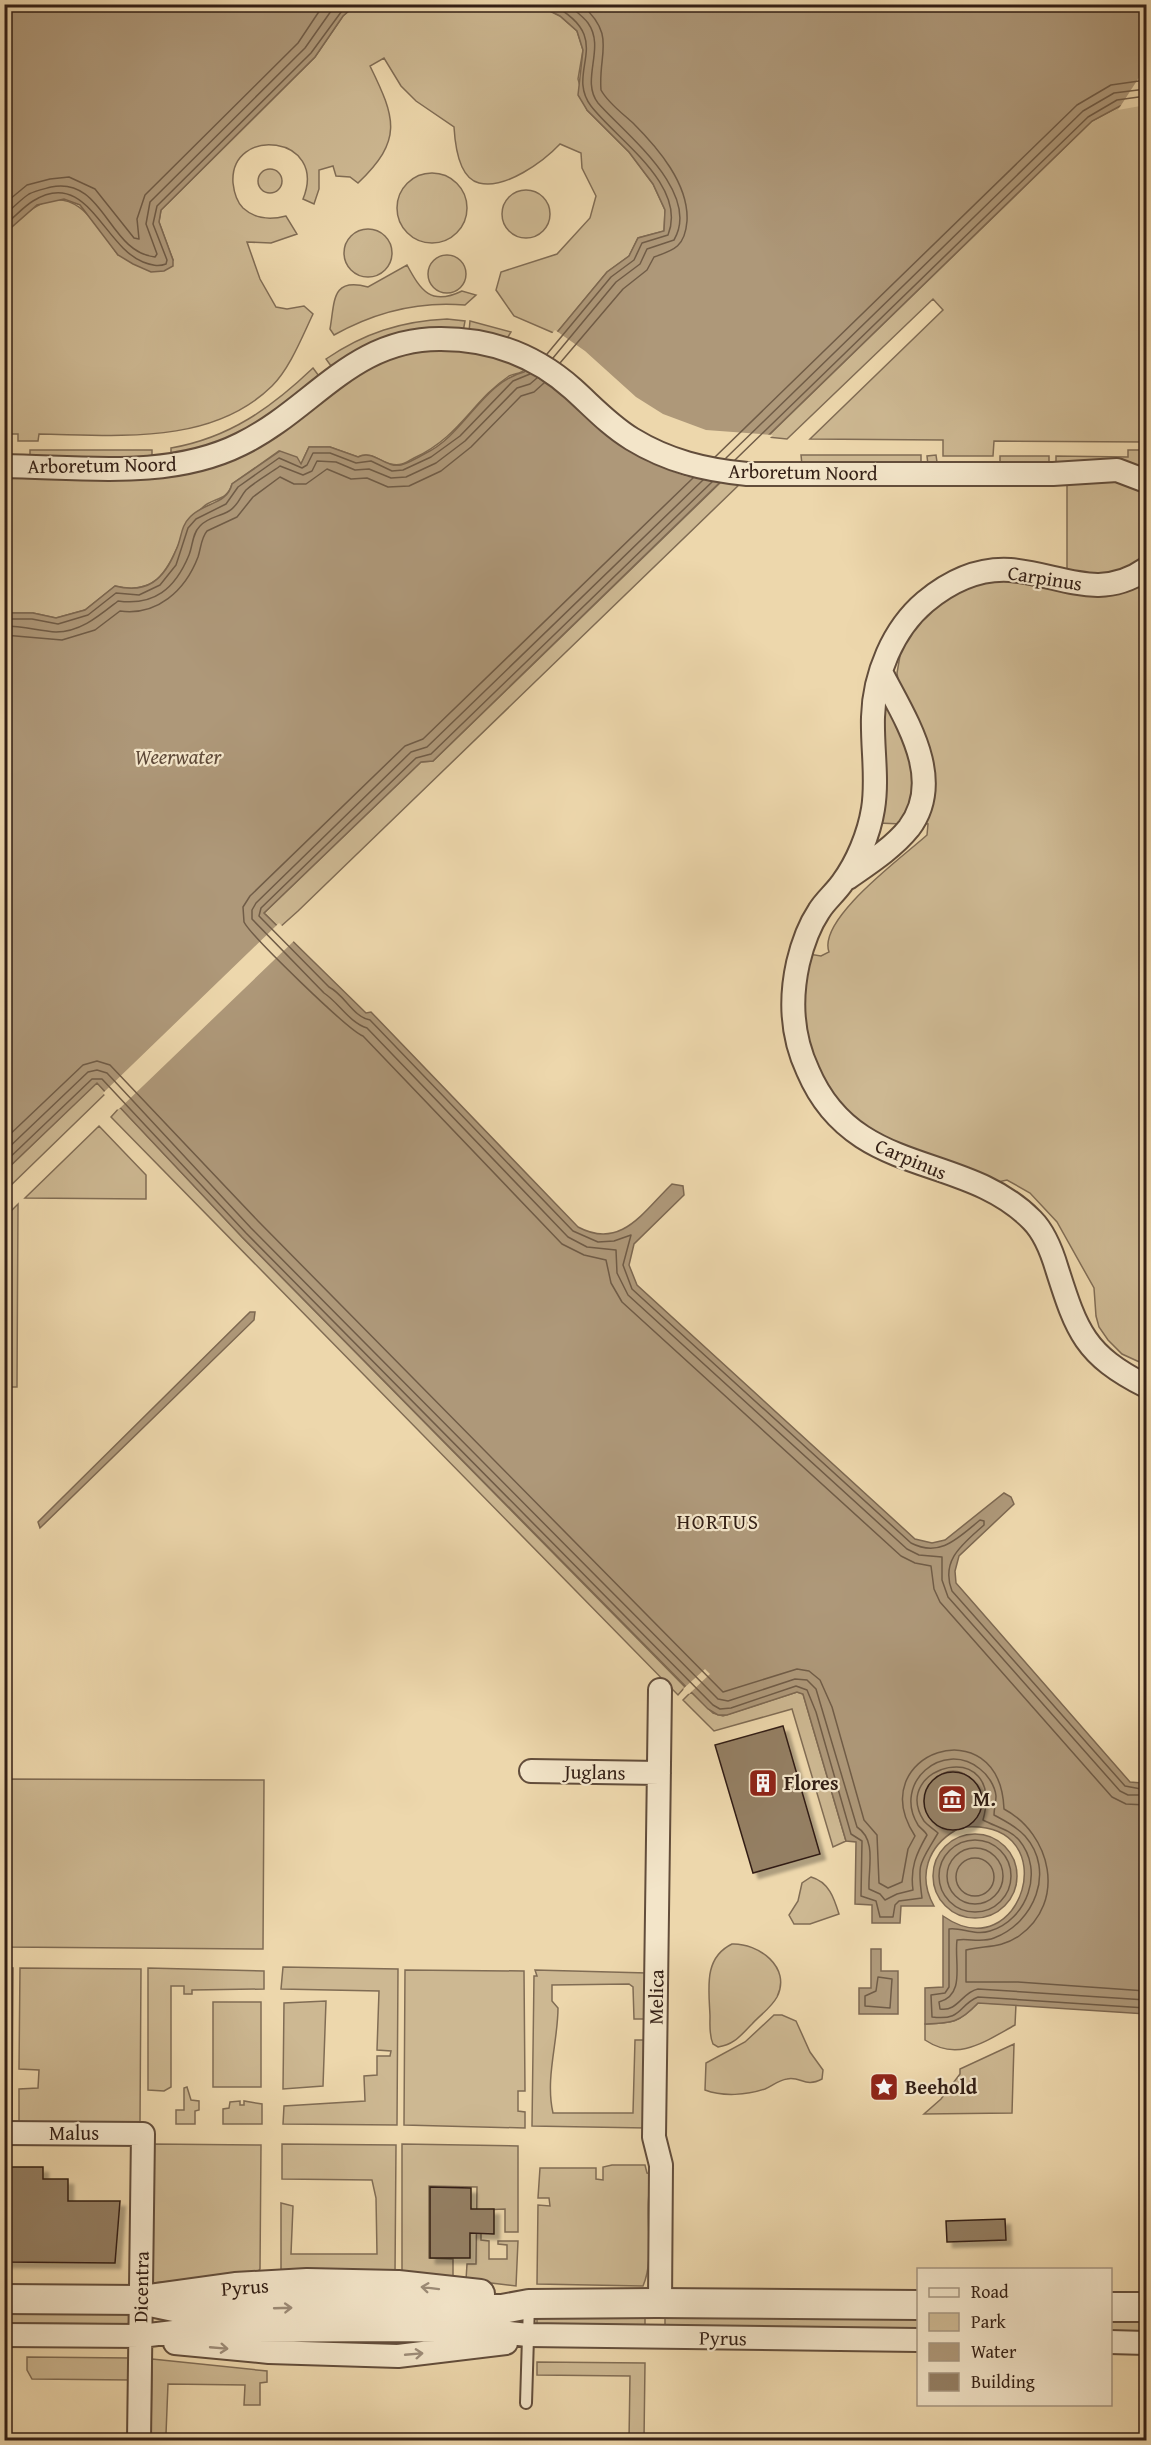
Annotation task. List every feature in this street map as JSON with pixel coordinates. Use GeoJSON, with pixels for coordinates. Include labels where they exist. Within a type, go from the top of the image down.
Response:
{"type":"FeatureCollection","features":[{"type":"Feature","properties":{"kind":"street","name":"Arboretum Noord"},"geometry":{"type":"LineString","coordinates":[[4,466],[158,468],[201,460],[241,445],[278,423],[331,378],[367,356],[391,346],[438,339],[479,341],[501,347],[540,364],[573,389],[614,427],[653,451],[684,464],[716,471],[747,474],[1053,474],[1101,469],[1117,470],[1140,478]]}},
{"type":"Feature","properties":{"kind":"street","name":"Carpinus"},"geometry":{"type":"LineString","coordinates":[[844,881],[870,829],[875,784],[873,716],[892,641],[906,621],[941,590],[966,577],[1010,570],[1052,580],[1108,585],[1124,582],[1146,569]]}},
{"type":"Feature","properties":{"kind":"street","name":"Carpinus"},"geometry":{"type":"LineString","coordinates":[[882,674],[918,747],[925,781],[924,795],[919,811],[908,829],[844,881],[819,911],[800,957],[795,979],[796,1038],[814,1087],[833,1114],[862,1138],[921,1165],[989,1190],[1020,1209],[1035,1223],[1046,1239],[1081,1336],[1108,1364],[1146,1386]]}},
{"type":"Feature","properties":{"kind":"street","name":"Melica"},"geometry":{"type":"LineString","coordinates":[[660,1690],[654,2137],[661,2165],[660,2303]]}},
{"type":"Feature","properties":{"kind":"street","name":"Juglans"},"geometry":{"type":"LineString","coordinates":[[531,1771],[659,1773]]}},
{"type":"Feature","properties":{"kind":"street","name":"Malus"},"geometry":{"type":"LineString","coordinates":[[4,2133],[143,2134]]}},
{"type":"Feature","properties":{"kind":"street","name":"Dicentra"},"geometry":{"type":"LineString","coordinates":[[139,2440],[143,2134]]}},
{"type":"Feature","properties":{"kind":"street","name":"Pyrus"},"geometry":{"type":"LineString","coordinates":[[4,2299],[141,2300],[190,2308],[502,2310],[529,2304],[917,2305]]}},
{"type":"Feature","properties":{"kind":"street"},"geometry":{"type":"LineString","coordinates":[[1112,2307],[1146,2307]]}},
{"type":"Feature","properties":{"kind":"street","name":"Pyrus"},"geometry":{"type":"LineString","coordinates":[[4,2335],[141,2336],[182,2331],[398,2330],[500,2332],[528,2335],[917,2340]]}},
{"type":"Feature","properties":{"kind":"street"},"geometry":{"type":"LineString","coordinates":[[1112,2342],[1146,2343]]}},
{"type":"Feature","properties":{"kind":"lane"},"geometry":{"type":"LineString","coordinates":[[525,2403],[529,2304]]}},
{"type":"Feature","properties":{"kind":"lane"},"geometry":{"type":"LineString","coordinates":[[169,2440],[174,2440]]}},
{"type":"Feature","properties":{"kind":"green space"},"geometry":{"type":"Polygon","coordinates":[[[356,4],[538,5],[560,16],[577,31],[583,50],[578,79],[587,110],[629,152],[653,184],[665,210],[664,231],[638,238],[629,256],[607,272],[556,334],[514,316],[496,290],[501,272],[557,254],[590,218],[596,196],[582,168],[581,153],[560,144],[534,166],[512,178],[489,184],[472,180],[459,160],[454,127],[416,101],[401,86],[384,58],[370,66],[385,101],[391,128],[383,154],[358,183],[350,177],[336,176],[333,166],[319,170],[319,189],[314,204],[303,199],[307,178],[302,161],[291,151],[276,145],[260,146],[246,152],[236,164],[233,186],[237,200],[243,208],[253,215],[264,218],[286,216],[297,234],[271,243],[247,242],[260,279],[276,307],[287,309],[304,306],[313,314],[290,361],[272,386],[248,405],[221,419],[192,428],[130,435],[39,434],[38,441],[18,441],[18,434],[5,434],[4,233],[37,206],[51,200],[63,200],[85,212],[118,255],[173,260],[159,222],[161,210],[315,57],[343,16],[356,4]]]}},
{"type":"Feature","properties":{"kind":"green space"},"geometry":{"type":"Polygon","coordinates":[[[1146,102],[1146,442],[994,441],[993,456],[943,456],[943,440],[810,439],[943,310],[933,299],[787,439],[767,437],[1092,121],[1120,106],[1146,102]]]}},
{"type":"Feature","properties":{"kind":"green space"},"geometry":{"type":"Polygon","coordinates":[[[270,169],[275,170],[281,176],[281,186],[275,192],[270,193],[265,192],[259,186],[258,181],[259,176],[265,170],[270,169]]]}},
{"type":"Feature","properties":{"kind":"green space"},"geometry":{"type":"Polygon","coordinates":[[[432,173],[445,176],[457,183],[464,195],[467,208],[464,221],[457,233],[445,240],[432,243],[419,240],[407,233],[400,221],[397,208],[400,195],[407,183],[419,176],[432,173]]]}},
{"type":"Feature","properties":{"kind":"green space"},"geometry":{"type":"Polygon","coordinates":[[[526,190],[543,197],[550,214],[543,231],[526,238],[509,231],[502,214],[509,197],[526,190]]]}},
{"type":"Feature","properties":{"kind":"green space"},"geometry":{"type":"Polygon","coordinates":[[[368,229],[385,236],[392,253],[385,270],[368,277],[351,270],[344,253],[351,236],[368,229]]]}},
{"type":"Feature","properties":{"kind":"green space"},"geometry":{"type":"Polygon","coordinates":[[[447,255],[461,260],[466,274],[461,288],[447,293],[433,288],[428,274],[433,260],[447,255]]]}},
{"type":"Feature","properties":{"kind":"green space"},"geometry":{"type":"Polygon","coordinates":[[[407,265],[422,289],[428,293],[442,297],[462,291],[476,295],[465,305],[431,305],[381,314],[334,335],[330,329],[334,301],[341,289],[347,285],[368,287],[407,265]]]}},
{"type":"Feature","properties":{"kind":"green space"},"geometry":{"type":"Polygon","coordinates":[[[447,319],[465,321],[463,332],[366,346],[331,366],[326,359],[369,335],[384,330],[414,322],[447,319]]]}},
{"type":"Feature","properties":{"kind":"green space"},"geometry":{"type":"Polygon","coordinates":[[[470,321],[511,332],[506,340],[469,332],[470,321]]]}},
{"type":"Feature","properties":{"kind":"green space"},"geometry":{"type":"Polygon","coordinates":[[[442,347],[492,355],[526,369],[509,376],[496,386],[443,440],[404,464],[390,464],[369,455],[358,457],[330,447],[309,447],[301,464],[279,451],[232,484],[223,497],[202,508],[183,535],[169,564],[160,576],[149,584],[135,588],[115,586],[85,610],[56,618],[33,613],[5,613],[4,476],[158,476],[393,355],[442,347]]]}},
{"type":"Feature","properties":{"kind":"green space"},"geometry":{"type":"Polygon","coordinates":[[[313,368],[319,376],[240,437],[171,458],[171,448],[212,437],[248,419],[281,396],[313,368]]]}},
{"type":"Feature","properties":{"kind":"green space"},"geometry":{"type":"Polygon","coordinates":[[[30,450],[152,450],[152,459],[30,459],[30,450]]]}},
{"type":"Feature","properties":{"kind":"green space"},"geometry":{"type":"Polygon","coordinates":[[[1128,450],[1146,450],[1146,472],[1056,466],[1056,456],[1128,457],[1128,450]]]}},
{"type":"Feature","properties":{"kind":"green space"},"geometry":{"type":"Polygon","coordinates":[[[801,455],[921,455],[921,466],[802,465],[801,455]]]}},
{"type":"Feature","properties":{"kind":"green space"},"geometry":{"type":"Polygon","coordinates":[[[936,455],[937,462],[1000,462],[1000,456],[1049,456],[1049,466],[928,465],[927,456],[936,455]]]}},
{"type":"Feature","properties":{"kind":"green space"},"geometry":{"type":"Polygon","coordinates":[[[1111,478],[1146,493],[1146,558],[1114,577],[1067,572],[1067,483],[1111,478]]]}},
{"type":"Feature","properties":{"kind":"green space"},"geometry":{"type":"Polygon","coordinates":[[[722,481],[743,481],[298,911],[279,928],[264,913],[421,762],[433,761],[722,481]]]}},
{"type":"Feature","properties":{"kind":"green space"},"geometry":{"type":"Polygon","coordinates":[[[1000,579],[1146,581],[1146,1365],[1122,1354],[1099,1327],[1094,1288],[1057,1222],[1030,1193],[1007,1180],[993,1183],[879,1138],[845,1113],[815,1067],[802,1018],[809,954],[821,956],[829,952],[829,938],[836,923],[849,906],[865,889],[927,835],[928,824],[921,823],[897,673],[902,644],[935,604],[967,586],[1000,579]]]}},
{"type":"Feature","properties":{"kind":"green space"},"geometry":{"type":"Polygon","coordinates":[[[883,692],[913,758],[915,792],[902,824],[878,823],[883,692]]]}},
{"type":"Feature","properties":{"kind":"green space"},"geometry":{"type":"Polygon","coordinates":[[[97,1082],[106,1093],[5,1191],[5,1171],[97,1082]]]}},
{"type":"Feature","properties":{"kind":"green space"},"geometry":{"type":"Polygon","coordinates":[[[120,1107],[242,1237],[685,1687],[678,1695],[111,1117],[120,1107]]]}},
{"type":"Feature","properties":{"kind":"green space"},"geometry":{"type":"Polygon","coordinates":[[[99,1126],[146,1175],[146,1199],[25,1198],[99,1126]]]}},
{"type":"Feature","properties":{"kind":"green space"},"geometry":{"type":"Polygon","coordinates":[[[18,1204],[17,1387],[5,1387],[5,1217],[18,1204]]]}},
{"type":"Feature","properties":{"kind":"green space"},"geometry":{"type":"Polygon","coordinates":[[[691,1692],[713,1713],[723,1716],[797,1692],[803,1694],[846,1841],[833,1847],[792,1709],[714,1731],[683,1700],[691,1692]]]}},
{"type":"Feature","properties":{"kind":"green space"},"geometry":{"type":"Polygon","coordinates":[[[5,1779],[264,1780],[263,1949],[5,1947],[5,1779]]]}},
{"type":"Feature","properties":{"kind":"green space"},"geometry":{"type":"Polygon","coordinates":[[[811,1877],[826,1887],[833,1897],[839,1914],[810,1924],[794,1924],[789,1915],[798,1901],[802,1883],[811,1877]]]}},
{"type":"Feature","properties":{"kind":"green space"},"geometry":{"type":"Polygon","coordinates":[[[732,1944],[752,1948],[762,1952],[770,1959],[780,1976],[780,1986],[772,2005],[741,2036],[729,2044],[718,2047],[713,2044],[710,2034],[710,1975],[716,1957],[732,1944]]]}},
{"type":"Feature","properties":{"kind":"green space"},"geometry":{"type":"Polygon","coordinates":[[[283,1967],[398,1969],[397,2125],[283,2124],[284,2106],[365,2101],[364,2076],[377,2075],[377,2056],[390,2056],[391,2051],[377,2050],[379,1991],[281,1989],[283,1967]]]}},
{"type":"Feature","properties":{"kind":"green space"},"geometry":{"type":"Polygon","coordinates":[[[5,1968],[13,1968],[12,2122],[5,2122],[5,1968]]]}},
{"type":"Feature","properties":{"kind":"green space"},"geometry":{"type":"Polygon","coordinates":[[[20,1968],[141,1969],[140,2123],[19,2122],[19,2089],[38,2088],[39,2070],[19,2069],[20,1968]]]}},
{"type":"Feature","properties":{"kind":"green space"},"geometry":{"type":"Polygon","coordinates":[[[148,1968],[264,1971],[264,1989],[192,1990],[192,1994],[184,1994],[184,1986],[171,1986],[171,2087],[164,2091],[148,2090],[148,1968]]]}},
{"type":"Feature","properties":{"kind":"green space"},"geometry":{"type":"Polygon","coordinates":[[[405,1970],[524,1971],[525,2091],[518,2091],[518,2111],[525,2112],[525,2128],[404,2125],[405,1970]]]}},
{"type":"Feature","properties":{"kind":"green space"},"geometry":{"type":"Polygon","coordinates":[[[535,1970],[647,1973],[647,2019],[634,2019],[633,1987],[629,1984],[552,1985],[552,2001],[558,2008],[550,2087],[553,2113],[633,2113],[635,2040],[647,2040],[646,2128],[532,2126],[534,1976],[537,1976],[535,1970]]]}},
{"type":"Feature","properties":{"kind":"green space"},"geometry":{"type":"Polygon","coordinates":[[[326,2001],[323,2086],[283,2089],[284,2003],[326,2001]]]}},
{"type":"Feature","properties":{"kind":"green space"},"geometry":{"type":"Polygon","coordinates":[[[213,2002],[261,2002],[261,2087],[213,2087],[213,2002]]]}},
{"type":"Feature","properties":{"kind":"green space"},"geometry":{"type":"Polygon","coordinates":[[[978,2003],[1016,2004],[1015,2025],[982,2043],[960,2049],[937,2046],[925,2040],[925,2024],[954,2021],[966,2015],[978,2003]]]}},
{"type":"Feature","properties":{"kind":"green space"},"geometry":{"type":"Polygon","coordinates":[[[774,2015],[782,2015],[796,2021],[810,2052],[823,2070],[822,2079],[807,2082],[787,2079],[765,2089],[743,2094],[719,2094],[705,2090],[706,2063],[745,2042],[774,2015]]]}},
{"type":"Feature","properties":{"kind":"green space"},"geometry":{"type":"Polygon","coordinates":[[[1014,2044],[1012,2113],[924,2114],[941,2099],[960,2074],[960,2069],[1014,2044]]]}},
{"type":"Feature","properties":{"kind":"green space"},"geometry":{"type":"Polygon","coordinates":[[[187,2087],[191,2100],[199,2101],[199,2110],[195,2111],[195,2124],[176,2124],[176,2110],[184,2110],[184,2088],[187,2087]]]}},
{"type":"Feature","properties":{"kind":"green space"},"geometry":{"type":"Polygon","coordinates":[[[240,2101],[240,2105],[244,2105],[244,2101],[262,2104],[262,2124],[223,2124],[223,2109],[229,2108],[230,2102],[240,2101]]]}},
{"type":"Feature","properties":{"kind":"green space"},"geometry":{"type":"Polygon","coordinates":[[[153,2144],[261,2145],[260,2269],[257,2273],[153,2283],[153,2144]]]}},
{"type":"Feature","properties":{"kind":"green space"},"geometry":{"type":"Polygon","coordinates":[[[282,2144],[396,2145],[395,2274],[281,2273],[281,2203],[293,2206],[291,2254],[377,2254],[376,2198],[372,2180],[282,2179],[282,2144]]]}},
{"type":"Feature","properties":{"kind":"green space"},"geometry":{"type":"Polygon","coordinates":[[[402,2144],[518,2146],[518,2232],[505,2232],[505,2209],[481,2210],[481,2240],[489,2241],[489,2259],[507,2259],[507,2245],[498,2244],[498,2241],[518,2241],[516,2286],[466,2280],[467,2264],[476,2264],[477,2187],[429,2186],[429,2258],[453,2259],[453,2278],[402,2274],[402,2144]]]}},
{"type":"Feature","properties":{"kind":"green space"},"geometry":{"type":"Polygon","coordinates":[[[645,2165],[647,2173],[653,2174],[648,2202],[649,2260],[643,2286],[537,2284],[538,2205],[550,2206],[549,2198],[538,2198],[540,2168],[596,2168],[596,2179],[603,2180],[603,2167],[645,2165]]]}},
{"type":"Feature","properties":{"kind":"green space"},"geometry":{"type":"Polygon","coordinates":[[[5,2313],[132,2314],[132,2324],[5,2323],[5,2313]]]}},
{"type":"Feature","properties":{"kind":"green space"},"geometry":{"type":"Polygon","coordinates":[[[537,2317],[645,2317],[645,2327],[537,2326],[537,2317]]]}},
{"type":"Feature","properties":{"kind":"green space"},"geometry":{"type":"Polygon","coordinates":[[[665,2317],[917,2319],[917,2329],[665,2328],[665,2317]]]}},
{"type":"Feature","properties":{"kind":"green space"},"geometry":{"type":"Polygon","coordinates":[[[1112,2320],[1146,2321],[1146,2331],[1112,2331],[1112,2320]]]}},
{"type":"Feature","properties":{"kind":"green space"},"geometry":{"type":"Polygon","coordinates":[[[27,2357],[131,2358],[132,2380],[32,2379],[27,2370],[27,2357]]]}},
{"type":"Feature","properties":{"kind":"green space"},"geometry":{"type":"Polygon","coordinates":[[[152,2359],[267,2371],[267,2382],[260,2383],[260,2405],[244,2405],[245,2385],[168,2384],[166,2434],[151,2435],[152,2359]]]}},
{"type":"Feature","properties":{"kind":"green space"},"geometry":{"type":"Polygon","coordinates":[[[537,2362],[645,2363],[644,2440],[629,2440],[630,2376],[537,2375],[537,2362]]]}},
{"type":"Feature","properties":{"kind":"water"},"geometry":{"type":"Polygon","coordinates":[[[5,4],[356,5],[343,16],[315,57],[161,210],[159,222],[173,260],[173,266],[164,271],[151,272],[118,255],[80,205],[64,199],[37,205],[5,233],[5,4]]]}},
{"type":"Feature","properties":{"kind":"water","name":"Weerwater"},"geometry":{"type":"Polygon","coordinates":[[[538,5],[1146,5],[1146,102],[1120,106],[1092,121],[433,761],[421,762],[264,913],[366,1013],[371,1012],[578,1227],[593,1233],[607,1234],[619,1231],[641,1216],[672,1184],[683,1186],[684,1195],[634,1244],[629,1265],[637,1285],[915,1539],[932,1543],[945,1540],[1004,1493],[1011,1497],[1014,1504],[959,1556],[955,1571],[956,1583],[1130,1782],[1142,1783],[1146,1779],[1146,2014],[978,2003],[966,2015],[954,2021],[925,2024],[925,1988],[943,1987],[943,1916],[971,1928],[994,1924],[1012,1910],[1022,1890],[1024,1867],[1016,1846],[997,1831],[966,1827],[976,1817],[983,1801],[979,1787],[969,1777],[956,1771],[944,1773],[934,1780],[927,1790],[924,1802],[928,1814],[938,1824],[956,1830],[938,1844],[928,1863],[926,1884],[934,1906],[901,1906],[900,1923],[872,1923],[872,1905],[855,1904],[856,1842],[846,1841],[803,1694],[797,1692],[727,1715],[718,1715],[708,1709],[242,1237],[97,1083],[5,1171],[5,613],[33,613],[56,618],[85,610],[115,586],[136,588],[153,582],[166,569],[178,546],[184,525],[190,517],[202,508],[220,500],[232,484],[280,451],[297,457],[301,464],[309,447],[330,447],[358,457],[369,455],[395,465],[404,464],[426,453],[452,434],[497,386],[524,372],[607,272],[629,256],[638,238],[664,231],[665,210],[653,184],[629,152],[587,110],[578,95],[583,50],[577,31],[560,16],[538,5]]]}},
{"type":"Feature","properties":{"kind":"water"},"geometry":{"type":"Polygon","coordinates":[[[250,1312],[255,1312],[254,1320],[40,1528],[38,1522],[250,1312]]]}},
{"type":"Feature","properties":{"kind":"water"},"geometry":{"type":"Polygon","coordinates":[[[975,1834],[991,1837],[1005,1846],[1014,1860],[1017,1876],[1014,1892],[1005,1906],[991,1915],[975,1918],[959,1915],[945,1906],[936,1892],[933,1876],[936,1860],[945,1846],[959,1837],[975,1834]]]}},
{"type":"Feature","properties":{"kind":"water"},"geometry":{"type":"Polygon","coordinates":[[[871,1949],[881,1949],[881,1971],[898,1971],[898,2014],[859,2014],[859,1988],[871,1988],[871,1949]]]}},
{"type":"Feature","properties":{"kind":"pier"},"geometry":{"type":"Polygon","coordinates":[[[1146,62],[1146,105],[1118,110],[1140,76],[1146,62]]]}},
{"type":"Feature","properties":{"kind":"pier"},"geometry":{"type":"Polygon","coordinates":[[[555,330],[585,351],[636,397],[663,414],[706,430],[773,435],[724,483],[684,476],[648,462],[609,438],[554,389],[522,369],[555,330]]]}},
{"type":"Feature","properties":{"kind":"pier"},"geometry":{"type":"Polygon","coordinates":[[[279,923],[296,939],[118,1110],[103,1093],[279,923]]]}},
{"type":"Feature","properties":{"kind":"pier"},"geometry":{"type":"Polygon","coordinates":[[[705,1669],[710,1674],[689,1694],[683,1689],[705,1669]]]}},
{"type":"Feature","properties":{"kind":"building","name":"Flores"},"geometry":{"type":"Polygon","coordinates":[[[783,1726],[820,1854],[753,1873],[715,1745],[783,1726]]]}},
{"type":"Feature","properties":{"kind":"building"},"geometry":{"type":"Polygon","coordinates":[[[953,1772],[964,1774],[977,1785],[982,1801],[980,1812],[969,1825],[953,1830],[942,1828],[929,1817],[924,1801],[926,1790],[937,1777],[953,1772]]]}},
{"type":"Feature","properties":{"kind":"building"},"geometry":{"type":"Polygon","coordinates":[[[4,2167],[43,2167],[43,2179],[68,2179],[68,2201],[120,2201],[115,2263],[4,2262],[4,2167]]]}},
{"type":"Feature","properties":{"kind":"building"},"geometry":{"type":"Polygon","coordinates":[[[430,2187],[471,2188],[471,2209],[494,2209],[494,2234],[470,2233],[470,2258],[430,2258],[430,2187]]]}},
{"type":"Feature","properties":{"kind":"building"},"geometry":{"type":"Polygon","coordinates":[[[1005,2219],[1006,2240],[947,2242],[946,2221],[1005,2219]]]}},
{"type":"Feature","properties":{"kind":"place","name":"Flores"},"geometry":{"type":"Point","coordinates":[763,1783]}},
{"type":"Feature","properties":{"kind":"place","name":"M."},"geometry":{"type":"Point","coordinates":[952,1799]}},
{"type":"Feature","properties":{"kind":"place","name":"Beehold"},"geometry":{"type":"Point","coordinates":[884,2087]}},
{"type":"Feature","properties":{"kind":"district","name":"HORTUS"},"geometry":{"type":"Point","coordinates":[718,1522]}}]}
